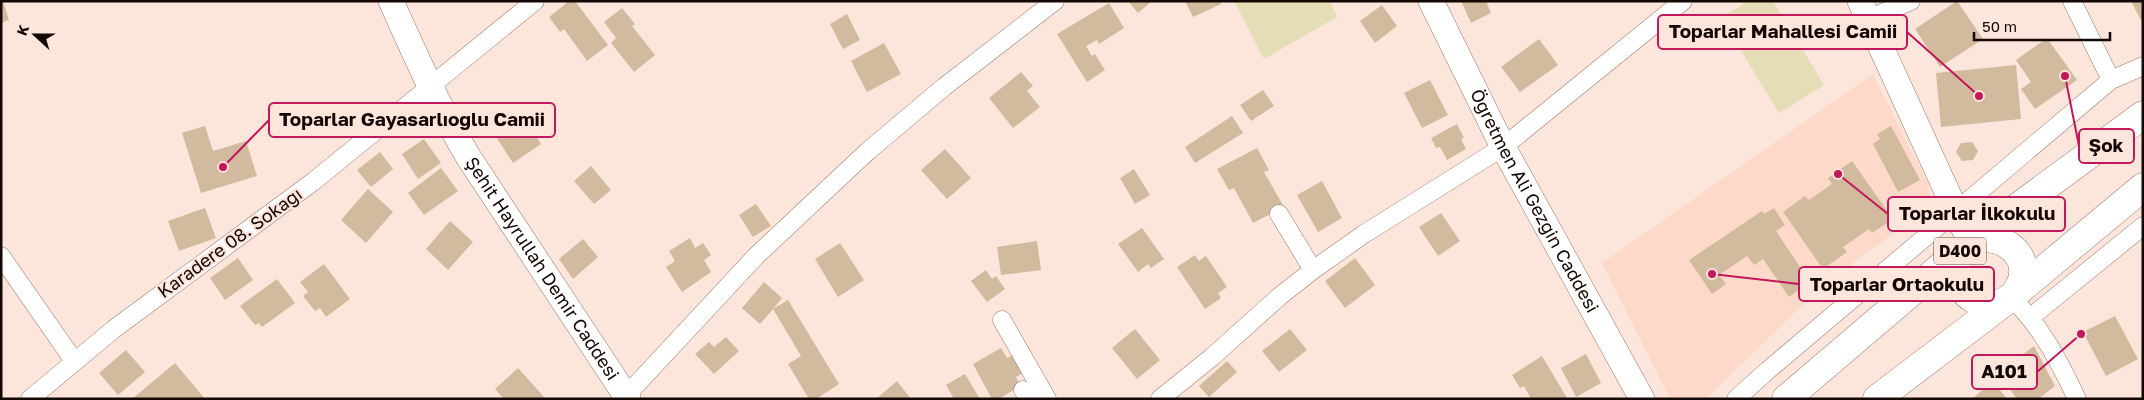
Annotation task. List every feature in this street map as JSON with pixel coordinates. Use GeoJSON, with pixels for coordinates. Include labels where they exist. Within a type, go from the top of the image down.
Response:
{"type":"FeatureCollection","features":[{"type":"Feature","properties":{"kind":"highway","name":"D400"},"geometry":{"type":"LineString","coordinates":[[1786,399],[1970,242],[2143,115]]}},
{"type":"Feature","properties":{"kind":"highway"},"geometry":{"type":"LineString","coordinates":[[1877,399],[2011,297],[2143,187]]}},
{"type":"Feature","properties":{"kind":"highway"},"geometry":{"type":"LineString","coordinates":[[1985,238],[1996,238],[2006,242],[2015,249],[2021,258],[2024,268],[2020,284],[2011,297],[2002,303],[1985,304],[1970,298],[1962,289],[1958,279],[1957,268],[1960,257],[1970,242],[1985,238]]}},
{"type":"Feature","properties":{"kind":"street","name":"Şehit Hayrullah Demir Caddesi"},"geometry":{"type":"LineString","coordinates":[[391,1],[429,87],[469,158],[626,398]]}},
{"type":"Feature","properties":{"kind":"street","name":"Karadere 08. Sokağı"},"geometry":{"type":"LineString","coordinates":[[30,399],[74,361],[157,296],[314,181],[535,1]]}},
{"type":"Feature","properties":{"kind":"street"},"geometry":{"type":"LineString","coordinates":[[626,398],[756,256],[847,171],[944,87],[1056,1]]}},
{"type":"Feature","properties":{"kind":"street","name":"Öğretmen Ali Gezgin Caddesi"},"geometry":{"type":"LineString","coordinates":[[1431,1],[1503,147],[1642,399]]}},
{"type":"Feature","properties":{"kind":"street"},"geometry":{"type":"LineString","coordinates":[[1160,399],[1313,270],[1364,234],[1503,147],[1683,1]]}},
{"type":"Feature","properties":{"kind":"street"},"geometry":{"type":"LineString","coordinates":[[1911,1],[1864,10],[1970,242]]}},
{"type":"Feature","properties":{"kind":"street"},"geometry":{"type":"LineString","coordinates":[[2072,1],[2111,80]]}},
{"type":"Feature","properties":{"kind":"street"},"geometry":{"type":"LineString","coordinates":[[1736,399],[2111,80],[2143,66]]}},
{"type":"Feature","properties":{"kind":"street"},"geometry":{"type":"LineString","coordinates":[[1279,214],[1313,270]]}},
{"type":"Feature","properties":{"kind":"street"},"geometry":{"type":"LineString","coordinates":[[2031,317],[2143,226]]}},
{"type":"Feature","properties":{"kind":"street"},"geometry":{"type":"LineString","coordinates":[[1,256],[74,361]]}},
{"type":"Feature","properties":{"kind":"street"},"geometry":{"type":"LineString","coordinates":[[2011,297],[2031,317],[2046,340],[2077,399]]}},
{"type":"Feature","properties":{"kind":"street"},"geometry":{"type":"LineString","coordinates":[[1002,320],[1047,399]]}},
{"type":"Feature","properties":{"kind":"shaded area"},"geometry":{"type":"Polygon","coordinates":[[[1234,1],[1330,1],[1337,17],[1264,59],[1234,1]]]}},
{"type":"Feature","properties":{"kind":"shaded area"},"geometry":{"type":"Polygon","coordinates":[[[1748,1],[1773,1],[1824,85],[1779,113],[1721,18],[1748,1]]]}},
{"type":"Feature","properties":{"kind":"shaded area"},"geometry":{"type":"Polygon","coordinates":[[[1873,74],[1929,186],[1931,206],[1823,285],[1706,399],[1670,399],[1602,263],[1873,74]]]}},
{"type":"Feature","properties":{"kind":"building"},"geometry":{"type":"Polygon","coordinates":[[[1,1],[3,1],[9,20],[1,23],[1,1]]]}},
{"type":"Feature","properties":{"kind":"building"},"geometry":{"type":"Polygon","coordinates":[[[569,1],[575,1],[608,45],[587,61],[564,29],[560,32],[549,17],[569,1]]]}},
{"type":"Feature","properties":{"kind":"building"},"geometry":{"type":"Polygon","coordinates":[[[1128,1],[1152,1],[1138,13],[1128,1]]]}},
{"type":"Feature","properties":{"kind":"building"},"geometry":{"type":"Polygon","coordinates":[[[1185,1],[1219,1],[1221,4],[1193,17],[1185,1]]]}},
{"type":"Feature","properties":{"kind":"building"},"geometry":{"type":"Polygon","coordinates":[[[1461,1],[1486,1],[1491,13],[1471,23],[1461,1]]]}},
{"type":"Feature","properties":{"kind":"building"},"geometry":{"type":"Polygon","coordinates":[[[1957,1],[1983,39],[1940,67],[1915,29],[1957,1]]]}},
{"type":"Feature","properties":{"kind":"building"},"geometry":{"type":"Polygon","coordinates":[[[2131,1],[2143,1],[2143,24],[2131,1]]]}},
{"type":"Feature","properties":{"kind":"building"},"geometry":{"type":"Polygon","coordinates":[[[1109,3],[1124,28],[1099,44],[1097,40],[1086,46],[1092,56],[1095,54],[1105,70],[1087,82],[1057,34],[1109,3]]]}},
{"type":"Feature","properties":{"kind":"building"},"geometry":{"type":"Polygon","coordinates":[[[1382,5],[1397,26],[1375,43],[1360,21],[1382,5]]]}},
{"type":"Feature","properties":{"kind":"building"},"geometry":{"type":"Polygon","coordinates":[[[622,8],[635,24],[632,26],[655,55],[634,72],[611,43],[616,38],[604,22],[622,8]]]}},
{"type":"Feature","properties":{"kind":"building"},"geometry":{"type":"Polygon","coordinates":[[[847,14],[860,40],[843,49],[830,24],[847,14]]]}},
{"type":"Feature","properties":{"kind":"building"},"geometry":{"type":"Polygon","coordinates":[[[2047,38],[2077,80],[2035,109],[2021,89],[2031,82],[2016,60],[2047,38]]]}},
{"type":"Feature","properties":{"kind":"building"},"geometry":{"type":"Polygon","coordinates":[[[1539,39],[1558,65],[1520,92],[1501,67],[1539,39]]]}},
{"type":"Feature","properties":{"kind":"building"},"geometry":{"type":"Polygon","coordinates":[[[884,43],[901,74],[867,92],[851,61],[884,43]]]}},
{"type":"Feature","properties":{"kind":"building"},"geometry":{"type":"Polygon","coordinates":[[[2016,65],[2021,119],[1941,127],[1936,73],[2016,65]]]}},
{"type":"Feature","properties":{"kind":"building"},"geometry":{"type":"Polygon","coordinates":[[[1021,72],[1033,86],[1027,91],[1040,107],[1013,128],[989,98],[1021,72]]]}},
{"type":"Feature","properties":{"kind":"building"},"geometry":{"type":"Polygon","coordinates":[[[1430,80],[1448,115],[1422,128],[1404,93],[1430,80]]]}},
{"type":"Feature","properties":{"kind":"building"},"geometry":{"type":"Polygon","coordinates":[[[1263,90],[1274,106],[1251,121],[1240,105],[1263,90]]]}},
{"type":"Feature","properties":{"kind":"building"},"geometry":{"type":"Polygon","coordinates":[[[1232,116],[1243,133],[1195,163],[1185,147],[1232,116]]]}},
{"type":"Feature","properties":{"kind":"building"},"geometry":{"type":"Polygon","coordinates":[[[525,119],[541,144],[513,163],[496,137],[525,119]]]}},
{"type":"Feature","properties":{"kind":"building"},"geometry":{"type":"Polygon","coordinates":[[[1457,124],[1464,138],[1461,139],[1466,149],[1447,160],[1440,147],[1436,148],[1431,138],[1457,124]]]}},
{"type":"Feature","properties":{"kind":"building"},"geometry":{"type":"Polygon","coordinates":[[[205,126],[213,151],[246,141],[257,176],[201,193],[182,133],[205,126]]]}},
{"type":"Feature","properties":{"kind":"building"},"geometry":{"type":"Polygon","coordinates":[[[1891,126],[1920,180],[1898,192],[1873,144],[1880,139],[1877,134],[1891,126]]]}},
{"type":"Feature","properties":{"kind":"building"},"geometry":{"type":"Polygon","coordinates":[[[424,139],[441,163],[418,179],[402,154],[424,139]]]}},
{"type":"Feature","properties":{"kind":"building"},"geometry":{"type":"Polygon","coordinates":[[[1972,142],[1978,151],[1973,160],[1962,161],[1956,152],[1961,143],[1972,142]]]}},
{"type":"Feature","properties":{"kind":"building"},"geometry":{"type":"Polygon","coordinates":[[[1257,148],[1269,170],[1264,172],[1284,207],[1253,223],[1234,188],[1229,190],[1217,169],[1257,148]]]}},
{"type":"Feature","properties":{"kind":"building"},"geometry":{"type":"Polygon","coordinates":[[[945,149],[971,178],[947,199],[921,170],[945,149]]]}},
{"type":"Feature","properties":{"kind":"building"},"geometry":{"type":"Polygon","coordinates":[[[380,152],[393,169],[371,187],[357,170],[380,152]]]}},
{"type":"Feature","properties":{"kind":"building"},"geometry":{"type":"Polygon","coordinates":[[[1852,161],[1893,219],[1872,233],[1869,229],[1843,247],[1847,252],[1823,269],[1783,212],[1805,196],[1809,200],[1832,184],[1828,178],[1852,161]]]}},
{"type":"Feature","properties":{"kind":"building"},"geometry":{"type":"Polygon","coordinates":[[[591,166],[611,190],[594,204],[574,181],[591,166]]]}},
{"type":"Feature","properties":{"kind":"building"},"geometry":{"type":"Polygon","coordinates":[[[441,168],[458,191],[424,215],[408,193],[441,168]]]}},
{"type":"Feature","properties":{"kind":"building"},"geometry":{"type":"Polygon","coordinates":[[[1134,169],[1150,195],[1135,204],[1120,178],[1134,169]]]}},
{"type":"Feature","properties":{"kind":"building"},"geometry":{"type":"Polygon","coordinates":[[[1322,181],[1342,218],[1318,232],[1297,195],[1322,181]]]}},
{"type":"Feature","properties":{"kind":"building"},"geometry":{"type":"Polygon","coordinates":[[[368,189],[393,212],[366,243],[341,220],[368,189]]]}},
{"type":"Feature","properties":{"kind":"building"},"geometry":{"type":"Polygon","coordinates":[[[756,204],[771,226],[753,237],[739,215],[756,204]]]}},
{"type":"Feature","properties":{"kind":"building"},"geometry":{"type":"Polygon","coordinates":[[[205,208],[216,238],[179,251],[168,221],[205,208]]]}},
{"type":"Feature","properties":{"kind":"building"},"geometry":{"type":"Polygon","coordinates":[[[1774,208],[1785,225],[1776,231],[1810,282],[1789,297],[1763,259],[1754,265],[1747,256],[1719,275],[1726,284],[1712,294],[1689,260],[1762,211],[1764,214],[1774,208]]]}},
{"type":"Feature","properties":{"kind":"building"},"geometry":{"type":"Polygon","coordinates":[[[1441,213],[1460,241],[1438,256],[1419,227],[1441,213]]]}},
{"type":"Feature","properties":{"kind":"building"},"geometry":{"type":"Polygon","coordinates":[[[450,221],[473,242],[448,270],[426,249],[450,221]]]}},
{"type":"Feature","properties":{"kind":"building"},"geometry":{"type":"Polygon","coordinates":[[[1142,228],[1164,259],[1151,268],[1148,264],[1138,272],[1118,244],[1142,228]]]}},
{"type":"Feature","properties":{"kind":"building"},"geometry":{"type":"Polygon","coordinates":[[[690,238],[695,248],[703,243],[711,255],[704,260],[711,272],[682,292],[666,267],[675,261],[669,251],[690,238]]]}},
{"type":"Feature","properties":{"kind":"building"},"geometry":{"type":"Polygon","coordinates":[[[583,239],[598,257],[573,279],[559,259],[583,239]]]}},
{"type":"Feature","properties":{"kind":"building"},"geometry":{"type":"Polygon","coordinates":[[[1037,241],[1041,270],[1001,275],[997,247],[1037,241]]]}},
{"type":"Feature","properties":{"kind":"building"},"geometry":{"type":"Polygon","coordinates":[[[840,243],[864,280],[838,297],[815,259],[840,243]]]}},
{"type":"Feature","properties":{"kind":"building"},"geometry":{"type":"Polygon","coordinates":[[[1195,255],[1199,261],[1206,256],[1227,287],[1218,293],[1221,298],[1205,309],[1177,267],[1195,255]]]}},
{"type":"Feature","properties":{"kind":"building"},"geometry":{"type":"Polygon","coordinates":[[[238,258],[253,280],[225,300],[210,278],[238,258]]]}},
{"type":"Feature","properties":{"kind":"building"},"geometry":{"type":"Polygon","coordinates":[[[1355,258],[1375,285],[1345,308],[1325,281],[1355,258]]]}},
{"type":"Feature","properties":{"kind":"building"},"geometry":{"type":"Polygon","coordinates":[[[324,264],[350,299],[326,317],[320,308],[315,311],[303,296],[308,292],[300,282],[324,264]]]}},
{"type":"Feature","properties":{"kind":"building"},"geometry":{"type":"Polygon","coordinates":[[[986,270],[992,279],[996,276],[1005,289],[987,302],[971,281],[986,270]]]}},
{"type":"Feature","properties":{"kind":"building"},"geometry":{"type":"Polygon","coordinates":[[[277,279],[295,303],[262,327],[259,323],[255,325],[240,306],[277,279]]]}},
{"type":"Feature","properties":{"kind":"building"},"geometry":{"type":"Polygon","coordinates":[[[764,282],[782,298],[760,324],[742,308],[764,282]]]}},
{"type":"Feature","properties":{"kind":"building"},"geometry":{"type":"Polygon","coordinates":[[[788,300],[839,384],[816,399],[809,399],[788,364],[801,356],[773,309],[788,300]]]}},
{"type":"Feature","properties":{"kind":"building"},"geometry":{"type":"Polygon","coordinates":[[[2115,316],[2138,359],[2106,376],[2083,332],[2115,316]]]}},
{"type":"Feature","properties":{"kind":"building"},"geometry":{"type":"Polygon","coordinates":[[[1135,329],[1160,360],[1137,379],[1112,348],[1135,329]]]}},
{"type":"Feature","properties":{"kind":"building"},"geometry":{"type":"Polygon","coordinates":[[[1290,329],[1307,350],[1279,372],[1262,351],[1290,329]]]}},
{"type":"Feature","properties":{"kind":"building"},"geometry":{"type":"Polygon","coordinates":[[[726,337],[739,351],[714,374],[695,354],[709,342],[714,347],[726,337]]]}},
{"type":"Feature","properties":{"kind":"building"},"geometry":{"type":"Polygon","coordinates":[[[2034,346],[2055,386],[2038,399],[2017,399],[1998,373],[2034,346]]]}},
{"type":"Feature","properties":{"kind":"building"},"geometry":{"type":"Polygon","coordinates":[[[1001,348],[1007,358],[1013,355],[1023,373],[1016,377],[1021,386],[998,399],[992,399],[973,364],[1001,348]]]}},
{"type":"Feature","properties":{"kind":"building"},"geometry":{"type":"Polygon","coordinates":[[[126,350],[145,372],[118,395],[99,373],[126,350]]]}},
{"type":"Feature","properties":{"kind":"building"},"geometry":{"type":"Polygon","coordinates":[[[1586,354],[1601,383],[1576,397],[1561,368],[1586,354]]]}},
{"type":"Feature","properties":{"kind":"building"},"geometry":{"type":"Polygon","coordinates":[[[1542,356],[1567,398],[1531,399],[1524,386],[1520,388],[1512,375],[1542,356]]]}},
{"type":"Feature","properties":{"kind":"building"},"geometry":{"type":"Polygon","coordinates":[[[1227,361],[1237,372],[1209,397],[1199,386],[1227,361]]]}},
{"type":"Feature","properties":{"kind":"building"},"geometry":{"type":"Polygon","coordinates":[[[175,363],[205,399],[132,399],[175,363]]]}},
{"type":"Feature","properties":{"kind":"building"},"geometry":{"type":"Polygon","coordinates":[[[518,368],[544,397],[541,399],[504,399],[495,389],[518,368]]]}},
{"type":"Feature","properties":{"kind":"building"},"geometry":{"type":"Polygon","coordinates":[[[965,374],[980,399],[954,399],[946,385],[965,374]]]}},
{"type":"Feature","properties":{"kind":"building"},"geometry":{"type":"Polygon","coordinates":[[[897,381],[911,399],[876,399],[897,381]]]}},
{"type":"Feature","properties":{"kind":"building"},"geometry":{"type":"Polygon","coordinates":[[[1993,381],[2007,399],[1972,399],[1993,381]]]}},
{"type":"Feature","properties":{"kind":"place","name":"Şok"},"geometry":{"type":"Point","coordinates":[2065,76]}},
{"type":"Feature","properties":{"kind":"place","name":"Toparlar Mahallesi Camii"},"geometry":{"type":"Point","coordinates":[1979,96]}},
{"type":"Feature","properties":{"kind":"place","name":"Toparlar Gayasarlıoğlu Camii"},"geometry":{"type":"Point","coordinates":[223,167]}},
{"type":"Feature","properties":{"kind":"place","name":"Toparlar İlkokulu"},"geometry":{"type":"Point","coordinates":[1838,174]}},
{"type":"Feature","properties":{"kind":"place","name":"Toparlar Ortaokulu"},"geometry":{"type":"Point","coordinates":[1712,274]}},
{"type":"Feature","properties":{"kind":"place","name":"A101"},"geometry":{"type":"Point","coordinates":[2081,334]}}]}
